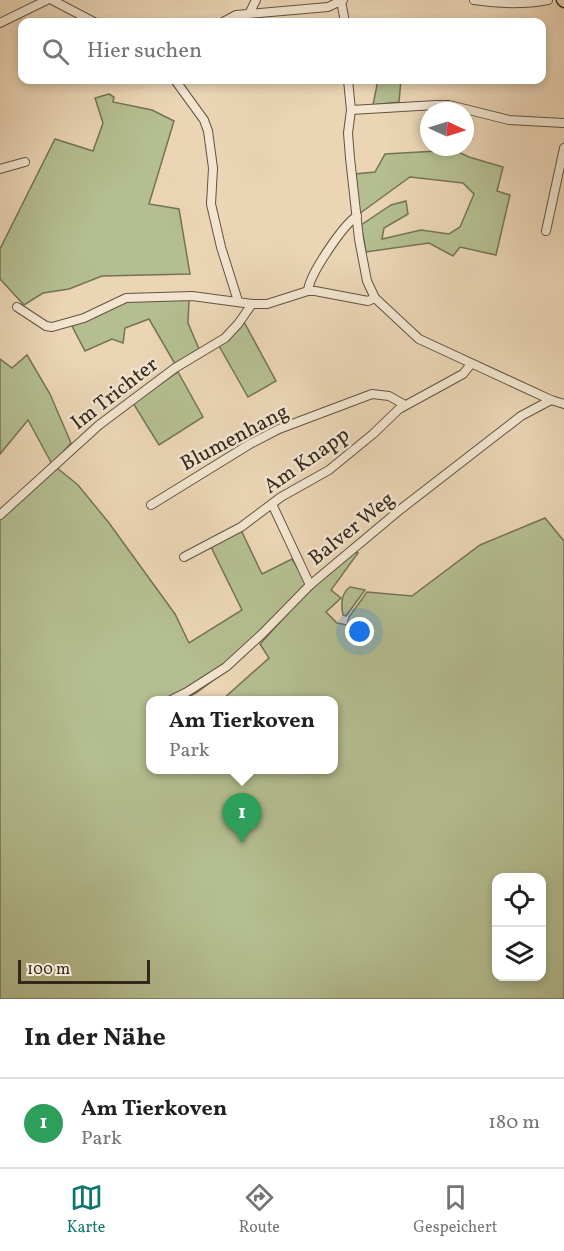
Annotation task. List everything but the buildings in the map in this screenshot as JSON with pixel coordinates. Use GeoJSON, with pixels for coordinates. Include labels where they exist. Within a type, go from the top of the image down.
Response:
{"type":"FeatureCollection","features":[{"type":"Feature","properties":{"kind":"street"},"geometry":{"type":"LineString","coordinates":[[0,23],[47,0]]}},
{"type":"Feature","properties":{"kind":"street"},"geometry":{"type":"LineString","coordinates":[[52,0],[86,18]]}},
{"type":"Feature","properties":{"kind":"street"},"geometry":{"type":"LineString","coordinates":[[250,12],[256,0]]}},
{"type":"Feature","properties":{"kind":"street"},"geometry":{"type":"LineString","coordinates":[[474,0],[521,5],[548,0]]}},
{"type":"Feature","properties":{"kind":"street"},"geometry":{"type":"LineString","coordinates":[[230,18],[250,12],[328,7],[342,1],[344,18]]}},
{"type":"Feature","properties":{"kind":"street"},"geometry":{"type":"LineString","coordinates":[[178,84],[204,120],[208,131],[213,168],[211,204],[221,248],[238,301]]}},
{"type":"Feature","properties":{"kind":"street"},"geometry":{"type":"LineString","coordinates":[[348,84],[351,110],[348,133],[357,216],[367,281],[375,298],[419,339],[564,404]]}},
{"type":"Feature","properties":{"kind":"street"},"geometry":{"type":"LineString","coordinates":[[351,110],[421,104],[443,105],[508,120],[564,123]]}},
{"type":"Feature","properties":{"kind":"street"},"geometry":{"type":"LineString","coordinates":[[546,231],[564,148]]}},
{"type":"Feature","properties":{"kind":"street"},"geometry":{"type":"LineString","coordinates":[[0,169],[25,162]]}},
{"type":"Feature","properties":{"kind":"street"},"geometry":{"type":"LineString","coordinates":[[308,291],[310,281],[320,265],[349,221],[357,216]]}},
{"type":"Feature","properties":{"kind":"street"},"geometry":{"type":"LineString","coordinates":[[17,307],[46,326],[52,327],[75,321],[126,298],[192,297],[267,304],[308,291],[368,301],[375,298]]}},
{"type":"Feature","properties":{"kind":"street","name":"Im Trichter"},"geometry":{"type":"LineString","coordinates":[[0,515],[99,424],[167,374],[225,338],[252,304]]}},
{"type":"Feature","properties":{"kind":"street","name":"Am Knapp"},"geometry":{"type":"LineString","coordinates":[[184,557],[241,527],[281,497],[333,468],[405,405],[463,374],[471,364]]}},
{"type":"Feature","properties":{"kind":"street","name":"Blumenhang"},"geometry":{"type":"LineString","coordinates":[[151,505],[250,444],[279,429],[372,394],[389,396],[405,405]]}},
{"type":"Feature","properties":{"kind":"street","name":"Balver Weg"},"geometry":{"type":"LineString","coordinates":[[180,696],[226,666],[263,633],[310,585],[401,509],[521,416],[551,400]]}},
{"type":"Feature","properties":{"kind":"street"},"geometry":{"type":"LineString","coordinates":[[272,504],[310,585]]}},
{"type":"Feature","properties":{"kind":"green space"},"geometry":{"type":"Polygon","coordinates":[[[377,84],[401,84],[399,102],[373,105],[377,84]]]}},
{"type":"Feature","properties":{"kind":"green space"},"geometry":{"type":"Polygon","coordinates":[[[109,94],[114,97],[113,102],[152,110],[174,121],[149,204],[179,209],[190,274],[102,276],[69,289],[43,293],[24,305],[0,279],[0,249],[55,139],[93,151],[103,123],[95,98],[109,94]]]}},
{"type":"Feature","properties":{"kind":"green space"},"geometry":{"type":"Polygon","coordinates":[[[420,152],[420,156],[467,156],[503,167],[497,191],[510,195],[496,255],[460,247],[453,256],[429,243],[366,252],[361,225],[391,205],[406,201],[408,214],[384,228],[382,239],[421,230],[449,234],[460,227],[474,194],[463,183],[410,177],[359,214],[355,174],[375,172],[385,154],[420,152]]]}},
{"type":"Feature","properties":{"kind":"green space"},"geometry":{"type":"Polygon","coordinates":[[[189,300],[188,323],[199,349],[175,364],[149,319],[125,328],[123,343],[112,339],[85,351],[72,326],[125,301],[189,300]]]}},
{"type":"Feature","properties":{"kind":"green space"},"geometry":{"type":"Polygon","coordinates":[[[244,322],[276,381],[248,397],[219,346],[244,322]]]}},
{"type":"Feature","properties":{"kind":"green space"},"geometry":{"type":"Polygon","coordinates":[[[27,355],[50,394],[71,443],[52,464],[28,420],[0,454],[0,359],[12,368],[27,355]]]}},
{"type":"Feature","properties":{"kind":"green space"},"geometry":{"type":"Polygon","coordinates":[[[178,372],[203,417],[159,445],[133,403],[178,372]]]}},
{"type":"Feature","properties":{"kind":"green space"},"geometry":{"type":"Polygon","coordinates":[[[56,467],[78,485],[109,523],[175,614],[189,643],[242,610],[211,547],[241,530],[262,574],[292,559],[308,585],[235,664],[196,693],[190,696],[146,696],[146,774],[338,774],[338,696],[226,696],[269,658],[260,644],[313,586],[355,552],[358,553],[331,590],[341,598],[326,612],[337,623],[347,625],[349,617],[367,592],[412,596],[480,545],[545,518],[564,541],[564,999],[0,999],[0,509],[56,467]]]}},
{"type":"Feature","properties":{"kind":"green space"},"geometry":{"type":"Polygon","coordinates":[[[350,587],[365,590],[346,616],[343,615],[342,600],[350,587]]]}},
{"type":"Feature","properties":{"kind":"place","name":"Am Tierkoven"},"geometry":{"type":"Point","coordinates":[242,843]}}]}
